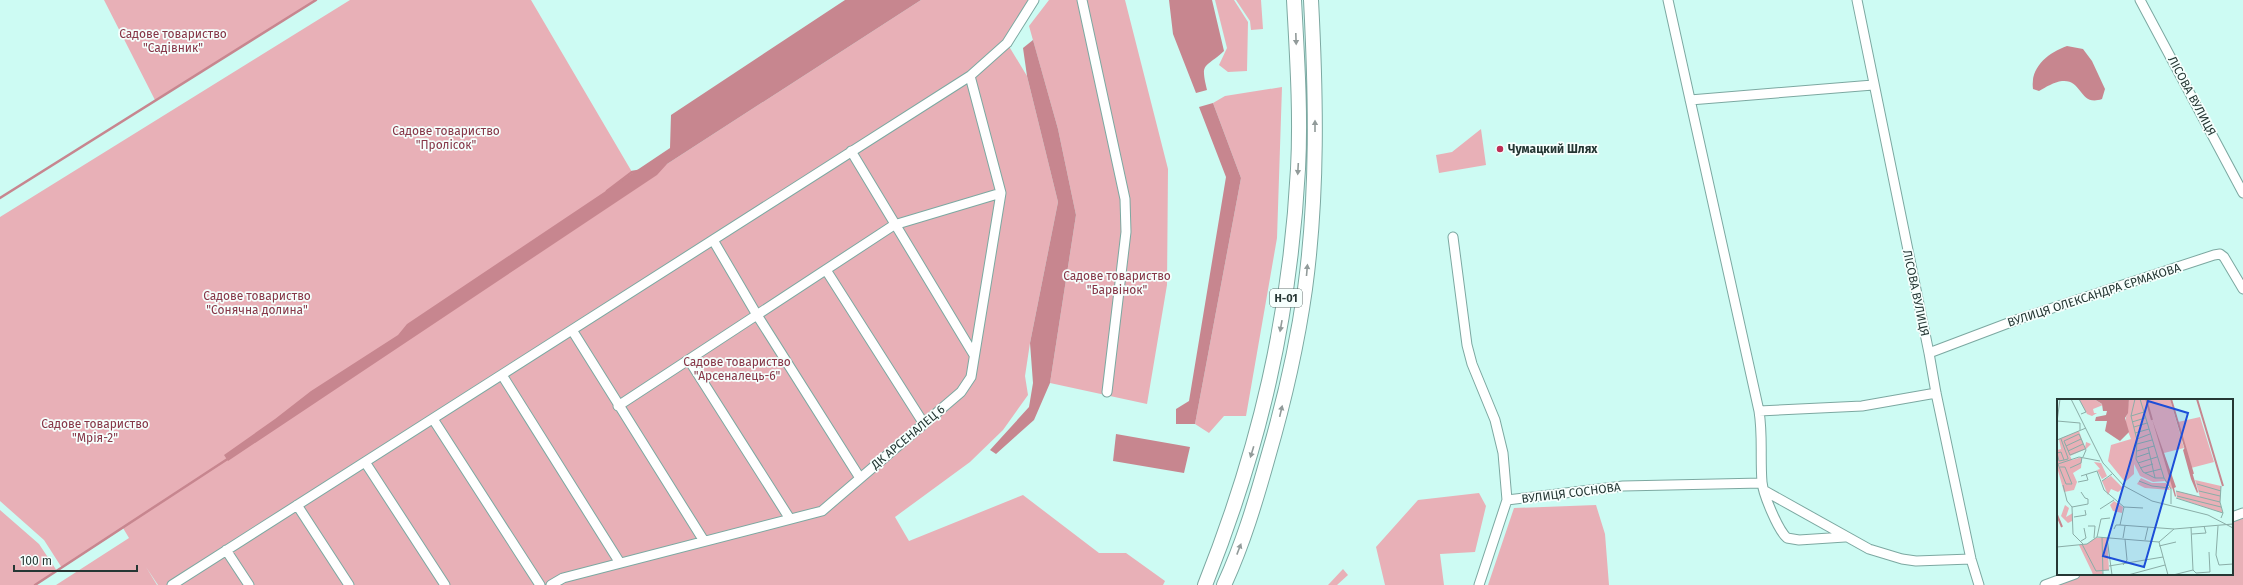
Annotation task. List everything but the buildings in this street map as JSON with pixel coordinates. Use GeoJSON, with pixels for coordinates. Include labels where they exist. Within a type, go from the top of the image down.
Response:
{"type":"FeatureCollection","features":[{"type":"Feature","properties":{"kind":"main road","name":"Н-01"},"geometry":{"type":"LineString","coordinates":[[1205,585],[1227,530],[1254,446],[1269,389],[1287,289],[1298,167],[1294,0]]}},
{"type":"Feature","properties":{"kind":"main road","name":"Н-01"},"geometry":{"type":"LineString","coordinates":[[1224,585],[1247,528],[1278,423],[1294,354],[1305,289],[1315,146],[1315,77],[1311,0]]}},
{"type":"Feature","properties":{"kind":"street"},"geometry":{"type":"LineString","coordinates":[[172,585],[970,76],[1007,43],[1034,0]]}},
{"type":"Feature","properties":{"kind":"street"},"geometry":{"type":"LineString","coordinates":[[1082,0],[1125,199],[1126,232],[1107,392]]}},
{"type":"Feature","properties":{"kind":"street"},"geometry":{"type":"LineString","coordinates":[[1668,0],[1759,411],[1763,449],[1763,487],[1778,526],[1787,538],[1799,540],[1845,537]]}},
{"type":"Feature","properties":{"kind":"street","name":"ЛІСОВА ВУЛИЦЯ"},"geometry":{"type":"LineString","coordinates":[[1857,0],[1936,393],[1971,559],[1979,585]]}},
{"type":"Feature","properties":{"kind":"street","name":"ЛІСОВА ВУЛИЦЯ"},"geometry":{"type":"LineString","coordinates":[[2140,0],[2243,193]]}},
{"type":"Feature","properties":{"kind":"street","name":"ДК АРСЕНАЛЕЦ 6"},"geometry":{"type":"LineString","coordinates":[[551,585],[563,578],[822,511],[961,392],[971,377],[1001,194],[970,76]]}},
{"type":"Feature","properties":{"kind":"street"},"geometry":{"type":"LineString","coordinates":[[1690,100],[1873,85]]}},
{"type":"Feature","properties":{"kind":"street"},"geometry":{"type":"LineString","coordinates":[[851,152],[974,355]]}},
{"type":"Feature","properties":{"kind":"street"},"geometry":{"type":"LineString","coordinates":[[618,406],[894,225],[1001,194]]}},
{"type":"Feature","properties":{"kind":"street","name":"ВУЛИЦЯ СОСНОВА"},"geometry":{"type":"LineString","coordinates":[[1453,237],[1467,345],[1472,364],[1494,420],[1503,453],[1507,500],[1623,486],[1763,487]]}},
{"type":"Feature","properties":{"kind":"street"},"geometry":{"type":"LineString","coordinates":[[713,240],[757,315],[860,478]]}},
{"type":"Feature","properties":{"kind":"street","name":"ВУЛИЦЯ ОЛЕКСАНДРА ЄРМАКОВА"},"geometry":{"type":"LineString","coordinates":[[1929,354],[2019,318],[2214,255],[2220,254],[2224,257],[2243,289]]}},
{"type":"Feature","properties":{"kind":"street"},"geometry":{"type":"LineString","coordinates":[[826,270],[924,424]]}},
{"type":"Feature","properties":{"kind":"street"},"geometry":{"type":"LineString","coordinates":[[572,330],[618,406],[704,541]]}},
{"type":"Feature","properties":{"kind":"street"},"geometry":{"type":"LineString","coordinates":[[689,360],[790,519]]}},
{"type":"Feature","properties":{"kind":"street"},"geometry":{"type":"LineString","coordinates":[[502,375],[620,563]]}},
{"type":"Feature","properties":{"kind":"street"},"geometry":{"type":"LineString","coordinates":[[1759,411],[1862,406],[1936,393]]}},
{"type":"Feature","properties":{"kind":"street"},"geometry":{"type":"LineString","coordinates":[[433,419],[540,585]]}},
{"type":"Feature","properties":{"kind":"street"},"geometry":{"type":"LineString","coordinates":[[365,462],[445,585]]}},
{"type":"Feature","properties":{"kind":"street"},"geometry":{"type":"LineString","coordinates":[[1763,487],[1845,537],[1869,549],[1902,559],[1971,559]]}},
{"type":"Feature","properties":{"kind":"street"},"geometry":{"type":"LineString","coordinates":[[1479,585],[1507,500]]}},
{"type":"Feature","properties":{"kind":"street"},"geometry":{"type":"LineString","coordinates":[[297,505],[349,585]]}},
{"type":"Feature","properties":{"kind":"street"},"geometry":{"type":"LineString","coordinates":[[2233,517],[2243,513]]}},
{"type":"Feature","properties":{"kind":"street"},"geometry":{"type":"LineString","coordinates":[[226,550],[249,585]]}},
{"type":"Feature","properties":{"kind":"street"},"geometry":{"type":"LineString","coordinates":[[2045,585],[2072,575]]}},
{"type":"Feature","properties":{"kind":"green space","name":"Садове товариство \"Садівник\""},"geometry":{"type":"Polygon","coordinates":[[[104,0],[316,0],[155,100],[104,0]]]}},
{"type":"Feature","properties":{"kind":"green space"},"geometry":{"type":"Polygon","coordinates":[[[350,0],[531,0],[632,172],[667,164],[921,0],[1034,0],[1007,43],[1027,76],[1058,202],[1030,343],[1025,376],[1028,395],[1003,430],[970,462],[895,517],[909,541],[1023,495],[1099,553],[1126,553],[1165,581],[1163,585],[158,585],[146,567],[157,585],[56,585],[129,538],[123,528],[62,568],[44,540],[0,501],[0,217],[350,0]]]}},
{"type":"Feature","properties":{"kind":"green space","name":"Садове товариство \"Барвінок\""},"geometry":{"type":"Polygon","coordinates":[[[1049,0],[1125,0],[1168,169],[1167,285],[1147,404],[1050,383],[1076,215],[1058,129],[1029,26],[1049,0]]]}},
{"type":"Feature","properties":{"kind":"green space"},"geometry":{"type":"Polygon","coordinates":[[[1215,0],[1234,0],[1248,22],[1247,71],[1228,72],[1219,65],[1227,48],[1215,0]]]}},
{"type":"Feature","properties":{"kind":"green space"},"geometry":{"type":"Polygon","coordinates":[[[1236,0],[1261,0],[1263,29],[1251,30],[1250,21],[1236,0]]]}},
{"type":"Feature","properties":{"kind":"green space"},"geometry":{"type":"Polygon","coordinates":[[[1282,87],[1277,238],[1246,416],[1224,416],[1209,433],[1195,424],[1241,178],[1213,103],[1225,96],[1282,87]]]}},
{"type":"Feature","properties":{"kind":"green space"},"geometry":{"type":"Polygon","coordinates":[[[1481,129],[1486,165],[1439,173],[1436,155],[1452,152],[1481,129]]]}},
{"type":"Feature","properties":{"kind":"green space"},"geometry":{"type":"Polygon","coordinates":[[[1479,493],[1486,506],[1475,552],[1440,554],[1444,585],[1385,585],[1376,547],[1418,500],[1479,493]]]}},
{"type":"Feature","properties":{"kind":"green space"},"geometry":{"type":"Polygon","coordinates":[[[1596,505],[1605,534],[1609,585],[1488,585],[1514,508],[1596,505]]]}},
{"type":"Feature","properties":{"kind":"green space"},"geometry":{"type":"Polygon","coordinates":[[[0,510],[39,544],[57,571],[35,585],[0,585],[0,510]]]}},
{"type":"Feature","properties":{"kind":"green space"},"geometry":{"type":"Polygon","coordinates":[[[2243,514],[2243,585],[2054,585],[2080,575],[2233,575],[2233,518],[2243,514]]]}},
{"type":"Feature","properties":{"kind":"green space"},"geometry":{"type":"Polygon","coordinates":[[[1343,569],[1348,575],[1337,585],[1328,585],[1343,569]]]}},
{"type":"Feature","properties":{"kind":"shaded area"},"geometry":{"type":"Polygon","coordinates":[[[845,0],[921,0],[667,164],[657,175],[228,461],[224,455],[275,419],[311,391],[398,335],[407,324],[670,148],[671,115],[845,0]]]}},
{"type":"Feature","properties":{"kind":"shaded area"},"geometry":{"type":"Polygon","coordinates":[[[1169,0],[1212,0],[1224,51],[1208,64],[1204,70],[1207,90],[1196,93],[1173,34],[1169,0]]]}},
{"type":"Feature","properties":{"kind":"shaded area"},"geometry":{"type":"Polygon","coordinates":[[[1033,40],[1058,129],[1076,215],[1050,383],[1034,420],[996,454],[990,450],[1029,407],[1033,383],[1030,343],[1058,202],[1027,76],[1023,48],[1033,40]]]}},
{"type":"Feature","properties":{"kind":"shaded area"},"geometry":{"type":"Polygon","coordinates":[[[2067,46],[2083,49],[2092,61],[2105,89],[2102,99],[2089,99],[2074,84],[2069,82],[2056,82],[2039,91],[2033,89],[2034,74],[2037,68],[2047,57],[2067,46]]]}},
{"type":"Feature","properties":{"kind":"shaded area"},"geometry":{"type":"Polygon","coordinates":[[[1213,103],[1241,178],[1195,424],[1176,424],[1176,409],[1189,401],[1226,177],[1199,107],[1213,103]]]}},
{"type":"Feature","properties":{"kind":"shaded area"},"geometry":{"type":"Polygon","coordinates":[[[1116,434],[1190,447],[1184,473],[1113,461],[1116,434]]]}},
{"type":"Feature","properties":{"kind":"waterway"},"geometry":{"type":"LineString","coordinates":[[0,198],[316,0]]}},
{"type":"Feature","properties":{"kind":"waterway"},"geometry":{"type":"LineString","coordinates":[[607,191],[632,172],[638,171]]}},
{"type":"Feature","properties":{"kind":"waterway"},"geometry":{"type":"LineString","coordinates":[[35,585],[229,458]]}},
{"type":"Feature","properties":{"kind":"place","name":"Чумацкий Шлях"},"geometry":{"type":"Point","coordinates":[1500,149]}},
{"type":"Feature","properties":{"kind":"park label","name":"Садове товариство \"Пролісок\""},"geometry":{"type":"Point","coordinates":[446,138]}},
{"type":"Feature","properties":{"kind":"park label","name":"Садове товариство \"Сонячна долина\""},"geometry":{"type":"Point","coordinates":[257,303]}},
{"type":"Feature","properties":{"kind":"park label","name":"Садове товариство \"Арсеналець-6\""},"geometry":{"type":"Point","coordinates":[737,369]}},
{"type":"Feature","properties":{"kind":"park label","name":"Садове товариство \"Мрія-2\""},"geometry":{"type":"Point","coordinates":[95,431]}}]}
